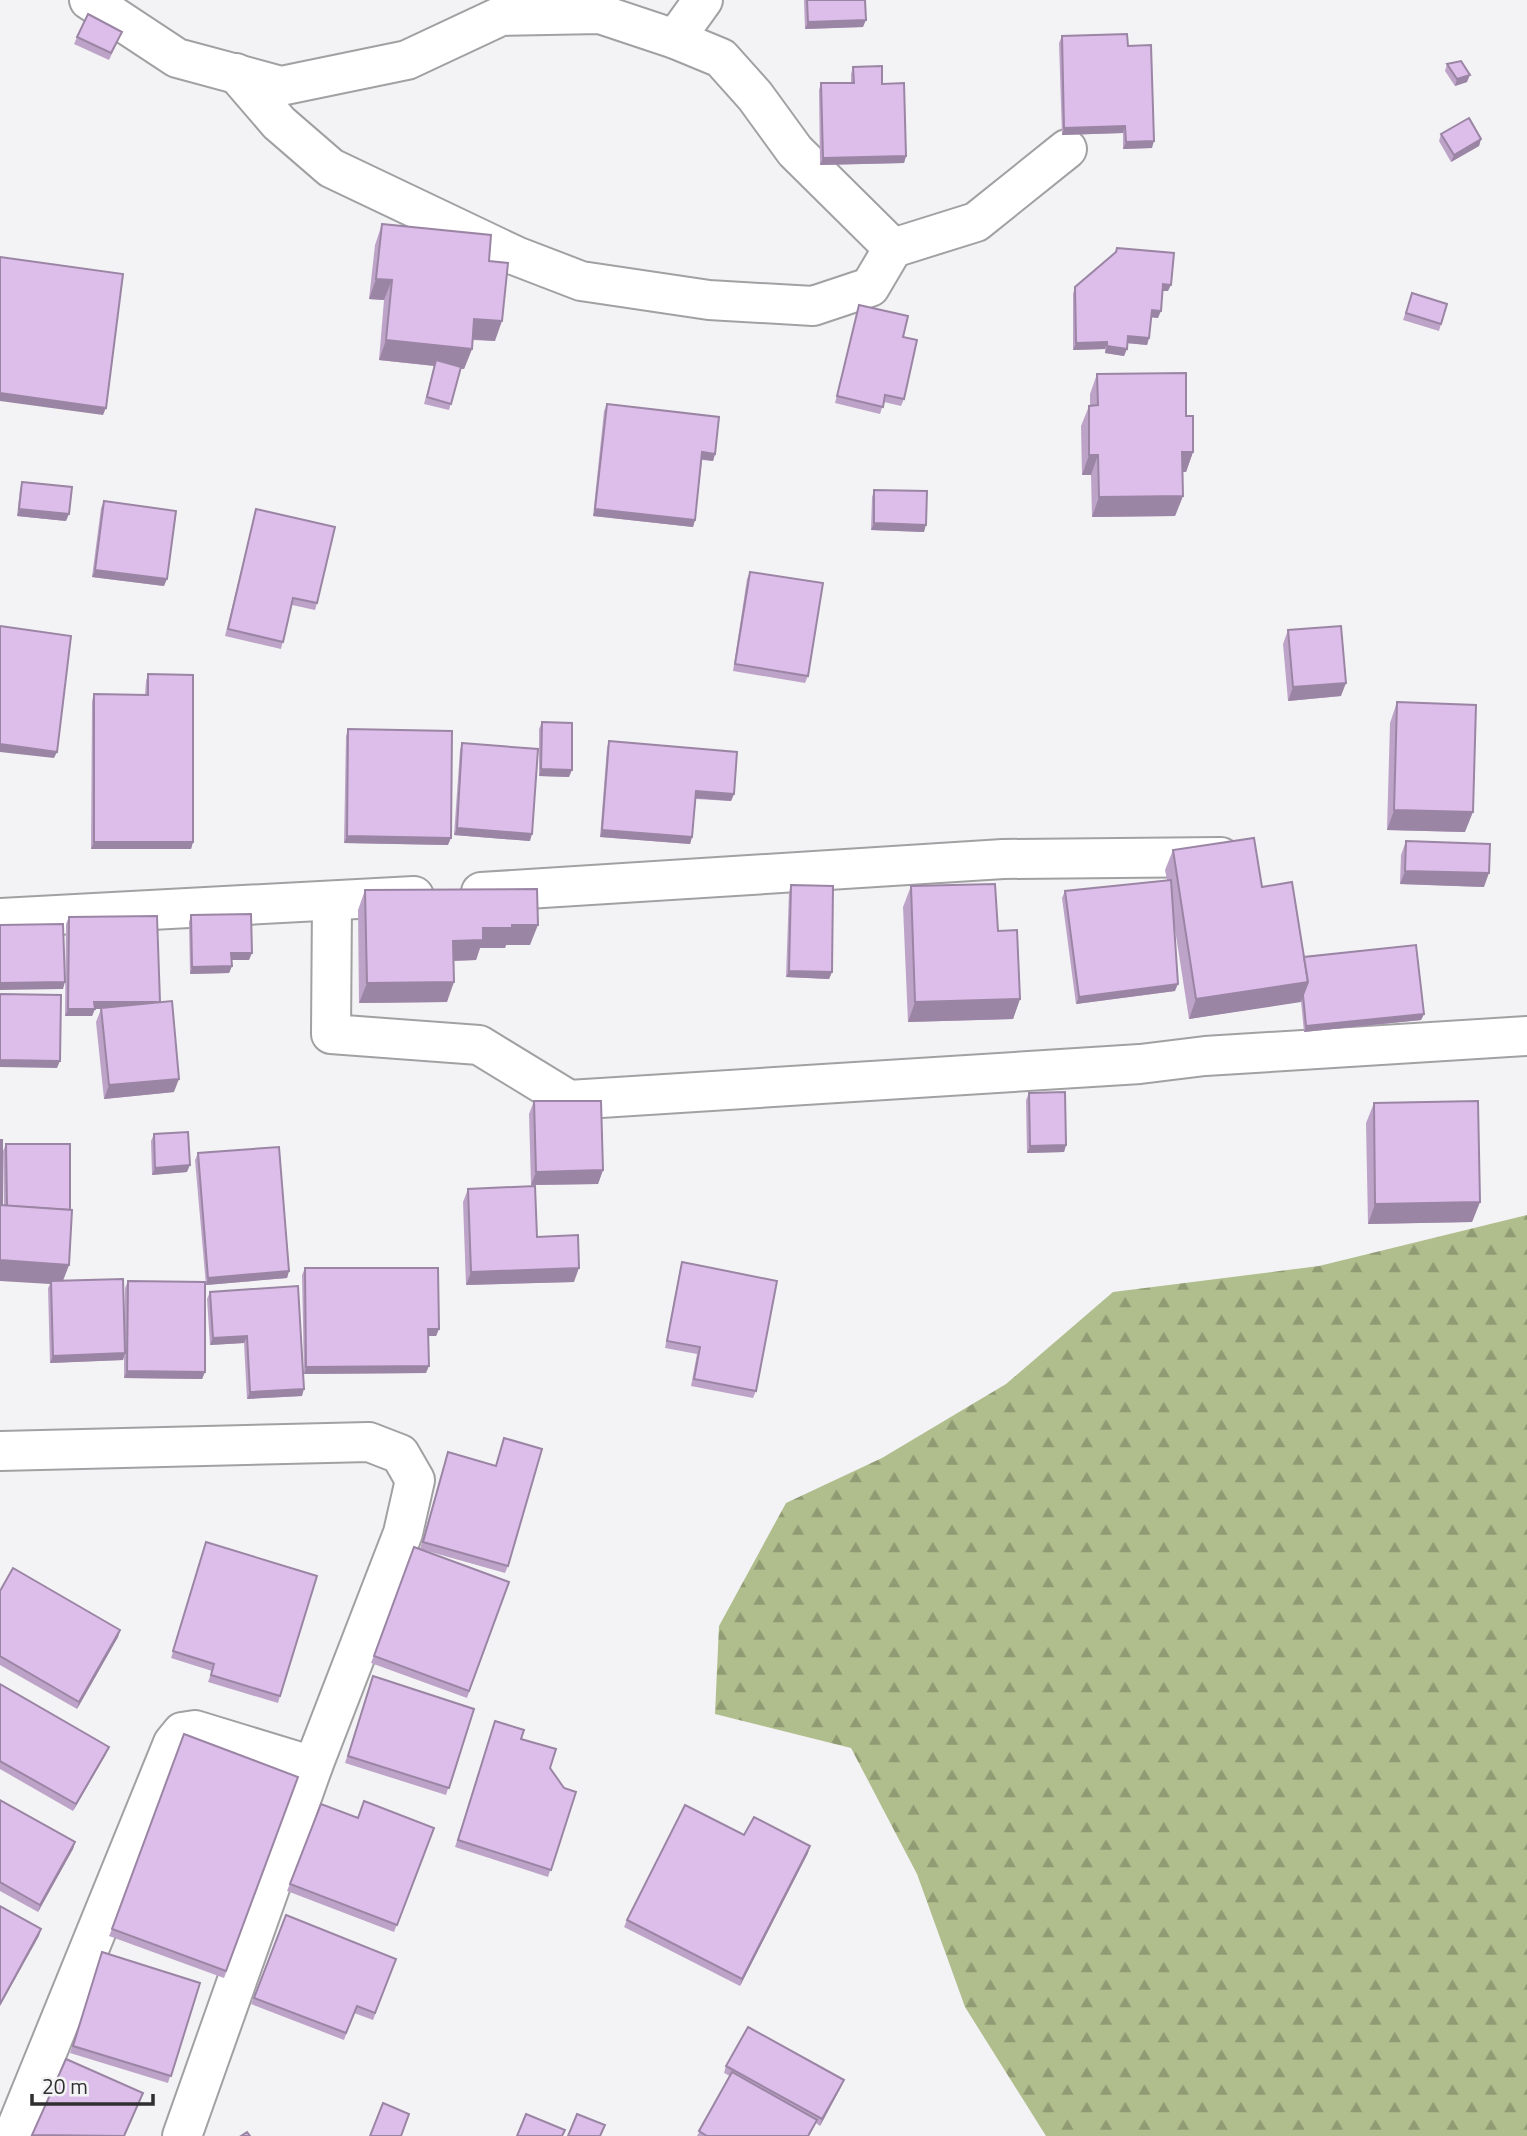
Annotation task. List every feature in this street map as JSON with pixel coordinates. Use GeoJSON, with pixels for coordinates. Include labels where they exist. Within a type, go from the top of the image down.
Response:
{"type":"FeatureCollection","features":[{"type":"Feature","properties":{"kind":"street"},"geometry":{"type":"LineString","coordinates":[[89,0],[177,58],[282,86],[407,60],[499,8],[600,13],[676,39],[721,58],[755,96],[795,150],[892,248]]}},
{"type":"Feature","properties":{"kind":"street"},"geometry":{"type":"LineString","coordinates":[[676,39],[703,0]]}},
{"type":"Feature","properties":{"kind":"street"},"geometry":{"type":"LineString","coordinates":[[236,73],[279,122],[331,168],[516,256],[582,281],[709,300],[813,306],[870,287],[892,248],[976,222],[1067,149]]}},
{"type":"Feature","properties":{"kind":"street"},"geometry":{"type":"LineString","coordinates":[[0,918],[332,902],[1003,859],[1226,857]]}},
{"type":"Feature","properties":{"kind":"street"},"geometry":{"type":"LineString","coordinates":[[332,902],[331,1034],[479,1045],[569,1100],[1140,1064],[1205,1056],[1527,1037]]}},
{"type":"Feature","properties":{"kind":"street"},"geometry":{"type":"LineString","coordinates":[[0,1451],[369,1441],[400,1454],[415,1480],[402,1533],[313,1766],[182,2136]]}},
{"type":"Feature","properties":{"kind":"street"},"geometry":{"type":"LineString","coordinates":[[13,2136],[173,1743],[182,1732],[195,1730],[313,1766]]}},
{"type":"Feature","properties":{"kind":"green space"},"geometry":{"type":"Polygon","coordinates":[[[1527,1215],[1527,2136],[1046,2136],[965,2007],[917,1874],[851,1748],[715,1714],[719,1626],[786,1503],[882,1458],[1006,1384],[1113,1292],[1319,1266],[1527,1215]]]}},
{"type":"Feature","properties":{"kind":"building"},"geometry":{"type":"Polygon","coordinates":[[[807,0],[865,0],[866,20],[808,22],[807,0]]]}},
{"type":"Feature","properties":{"kind":"building"},"geometry":{"type":"Polygon","coordinates":[[[88,14],[122,32],[111,53],[77,37],[88,14]]]}},
{"type":"Feature","properties":{"kind":"building"},"geometry":{"type":"Polygon","coordinates":[[[1127,34],[1128,46],[1151,45],[1154,141],[1126,142],[1125,126],[1064,128],[1062,36],[1127,34]]]}},
{"type":"Feature","properties":{"kind":"building"},"geometry":{"type":"Polygon","coordinates":[[[1461,61],[1470,75],[1457,79],[1447,64],[1461,61]]]}},
{"type":"Feature","properties":{"kind":"building"},"geometry":{"type":"Polygon","coordinates":[[[882,66],[882,84],[904,83],[906,156],[823,158],[821,83],[854,83],[853,67],[882,66]]]}},
{"type":"Feature","properties":{"kind":"building"},"geometry":{"type":"Polygon","coordinates":[[[1469,118],[1481,139],[1454,155],[1441,134],[1469,118]]]}},
{"type":"Feature","properties":{"kind":"building"},"geometry":{"type":"Polygon","coordinates":[[[382,224],[491,235],[489,261],[508,263],[502,321],[474,319],[472,349],[386,340],[392,280],[376,279],[382,224]]]}},
{"type":"Feature","properties":{"kind":"building"},"geometry":{"type":"Polygon","coordinates":[[[1117,248],[1174,253],[1171,285],[1163,284],[1161,311],[1152,310],[1149,338],[1128,336],[1127,349],[1107,346],[1107,342],[1076,343],[1075,287],[1116,252],[1117,248]]]}},
{"type":"Feature","properties":{"kind":"building"},"geometry":{"type":"Polygon","coordinates":[[[0,257],[123,274],[106,408],[0,393],[0,257]]]}},
{"type":"Feature","properties":{"kind":"building"},"geometry":{"type":"Polygon","coordinates":[[[1412,293],[1447,304],[1441,324],[1406,313],[1412,293]]]}},
{"type":"Feature","properties":{"kind":"building"},"geometry":{"type":"Polygon","coordinates":[[[859,305],[908,316],[903,337],[917,340],[904,399],[885,395],[883,407],[837,396],[859,305]]]}},
{"type":"Feature","properties":{"kind":"building"},"geometry":{"type":"Polygon","coordinates":[[[436,360],[461,367],[451,404],[427,397],[436,360]]]}},
{"type":"Feature","properties":{"kind":"building"},"geometry":{"type":"Polygon","coordinates":[[[1186,373],[1186,416],[1193,416],[1193,452],[1182,452],[1183,496],[1099,497],[1098,455],[1089,455],[1089,406],[1098,405],[1097,374],[1186,373]]]}},
{"type":"Feature","properties":{"kind":"building"},"geometry":{"type":"Polygon","coordinates":[[[607,404],[719,417],[715,454],[702,452],[695,520],[595,509],[607,404]]]}},
{"type":"Feature","properties":{"kind":"building"},"geometry":{"type":"Polygon","coordinates":[[[22,482],[72,487],[69,514],[19,509],[22,482]]]}},
{"type":"Feature","properties":{"kind":"building"},"geometry":{"type":"Polygon","coordinates":[[[874,490],[927,491],[926,525],[874,523],[874,490]]]}},
{"type":"Feature","properties":{"kind":"building"},"geometry":{"type":"Polygon","coordinates":[[[104,501],[176,511],[167,579],[95,570],[104,501]]]}},
{"type":"Feature","properties":{"kind":"building"},"geometry":{"type":"Polygon","coordinates":[[[256,509],[335,527],[317,603],[293,598],[283,642],[228,629],[256,509]]]}},
{"type":"Feature","properties":{"kind":"building"},"geometry":{"type":"Polygon","coordinates":[[[750,572],[823,583],[808,676],[735,664],[750,572]]]}},
{"type":"Feature","properties":{"kind":"building"},"geometry":{"type":"Polygon","coordinates":[[[0,626],[71,636],[57,752],[0,744],[0,626]]]}},
{"type":"Feature","properties":{"kind":"building"},"geometry":{"type":"Polygon","coordinates":[[[1341,626],[1346,683],[1293,687],[1288,630],[1341,626]]]}},
{"type":"Feature","properties":{"kind":"building"},"geometry":{"type":"Polygon","coordinates":[[[148,674],[193,675],[193,842],[94,842],[94,694],[148,695],[148,674]]]}},
{"type":"Feature","properties":{"kind":"building"},"geometry":{"type":"Polygon","coordinates":[[[1397,702],[1476,705],[1473,812],[1394,810],[1397,702]]]}},
{"type":"Feature","properties":{"kind":"building"},"geometry":{"type":"Polygon","coordinates":[[[542,722],[572,723],[572,770],[541,769],[542,722]]]}},
{"type":"Feature","properties":{"kind":"building"},"geometry":{"type":"Polygon","coordinates":[[[348,729],[452,731],[451,838],[347,836],[348,729]]]}},
{"type":"Feature","properties":{"kind":"building"},"geometry":{"type":"Polygon","coordinates":[[[609,741],[737,752],[734,794],[696,791],[692,837],[602,830],[609,741]]]}},
{"type":"Feature","properties":{"kind":"building"},"geometry":{"type":"Polygon","coordinates":[[[462,743],[538,749],[532,834],[457,828],[462,743]]]}},
{"type":"Feature","properties":{"kind":"building"},"geometry":{"type":"Polygon","coordinates":[[[1254,838],[1262,887],[1292,882],[1308,982],[1196,999],[1173,850],[1254,838]]]}},
{"type":"Feature","properties":{"kind":"building"},"geometry":{"type":"Polygon","coordinates":[[[1406,841],[1490,844],[1489,873],[1405,871],[1406,841]]]}},
{"type":"Feature","properties":{"kind":"building"},"geometry":{"type":"Polygon","coordinates":[[[1171,880],[1178,984],[1079,997],[1065,891],[1171,880]]]}},
{"type":"Feature","properties":{"kind":"building"},"geometry":{"type":"Polygon","coordinates":[[[995,884],[998,931],[1017,930],[1020,999],[915,1002],[911,886],[995,884]]]}},
{"type":"Feature","properties":{"kind":"building"},"geometry":{"type":"Polygon","coordinates":[[[791,885],[833,886],[832,972],[789,971],[791,885]]]}},
{"type":"Feature","properties":{"kind":"building"},"geometry":{"type":"Polygon","coordinates":[[[537,889],[538,925],[483,928],[483,940],[453,941],[454,982],[367,983],[365,890],[537,889]]]}},
{"type":"Feature","properties":{"kind":"building"},"geometry":{"type":"Polygon","coordinates":[[[251,914],[252,953],[231,953],[232,966],[192,967],[191,915],[251,914]]]}},
{"type":"Feature","properties":{"kind":"building"},"geometry":{"type":"Polygon","coordinates":[[[157,916],[160,1002],[94,1002],[95,1009],[68,1009],[69,917],[157,916]]]}},
{"type":"Feature","properties":{"kind":"building"},"geometry":{"type":"Polygon","coordinates":[[[63,924],[65,982],[0,983],[0,925],[63,924]]]}},
{"type":"Feature","properties":{"kind":"building"},"geometry":{"type":"Polygon","coordinates":[[[1416,945],[1424,1014],[1306,1026],[1303,995],[1308,982],[1304,957],[1416,945]]]}},
{"type":"Feature","properties":{"kind":"building"},"geometry":{"type":"Polygon","coordinates":[[[0,994],[61,995],[60,1061],[0,1060],[0,994]]]}},
{"type":"Feature","properties":{"kind":"building"},"geometry":{"type":"Polygon","coordinates":[[[172,1001],[179,1079],[109,1085],[101,1008],[172,1001]]]}},
{"type":"Feature","properties":{"kind":"building"},"geometry":{"type":"Polygon","coordinates":[[[1065,1092],[1066,1145],[1030,1146],[1029,1093],[1065,1092]]]}},
{"type":"Feature","properties":{"kind":"building"},"geometry":{"type":"Polygon","coordinates":[[[534,1101],[601,1101],[603,1170],[536,1172],[534,1101]]]}},
{"type":"Feature","properties":{"kind":"building"},"geometry":{"type":"Polygon","coordinates":[[[1478,1101],[1480,1202],[1375,1204],[1374,1103],[1478,1101]]]}},
{"type":"Feature","properties":{"kind":"building"},"geometry":{"type":"Polygon","coordinates":[[[188,1132],[190,1165],[155,1168],[154,1134],[188,1132]]]}},
{"type":"Feature","properties":{"kind":"building"},"geometry":{"type":"Polygon","coordinates":[[[2,1140],[2,1205],[0,1205],[2,1140]]]}},
{"type":"Feature","properties":{"kind":"building"},"geometry":{"type":"Polygon","coordinates":[[[6,1144],[70,1144],[70,1210],[7,1206],[6,1144]]]}},
{"type":"Feature","properties":{"kind":"building"},"geometry":{"type":"Polygon","coordinates":[[[279,1147],[289,1271],[208,1278],[198,1153],[279,1147]]]}},
{"type":"Feature","properties":{"kind":"building"},"geometry":{"type":"Polygon","coordinates":[[[535,1186],[537,1237],[578,1235],[579,1268],[471,1272],[468,1189],[535,1186]]]}},
{"type":"Feature","properties":{"kind":"building"},"geometry":{"type":"Polygon","coordinates":[[[0,1205],[72,1210],[69,1265],[0,1260],[0,1205]]]}},
{"type":"Feature","properties":{"kind":"building"},"geometry":{"type":"Polygon","coordinates":[[[682,1262],[777,1281],[756,1391],[694,1379],[700,1347],[667,1341],[682,1262]]]}},
{"type":"Feature","properties":{"kind":"building"},"geometry":{"type":"Polygon","coordinates":[[[305,1268],[438,1268],[439,1329],[428,1329],[429,1366],[306,1367],[305,1268]]]}},
{"type":"Feature","properties":{"kind":"building"},"geometry":{"type":"Polygon","coordinates":[[[123,1279],[125,1353],[53,1356],[51,1281],[123,1279]]]}},
{"type":"Feature","properties":{"kind":"building"},"geometry":{"type":"Polygon","coordinates":[[[128,1281],[205,1282],[205,1372],[127,1371],[128,1281]]]}},
{"type":"Feature","properties":{"kind":"building"},"geometry":{"type":"Polygon","coordinates":[[[298,1286],[304,1389],[250,1392],[247,1336],[213,1338],[210,1292],[298,1286]]]}},
{"type":"Feature","properties":{"kind":"building"},"geometry":{"type":"Polygon","coordinates":[[[504,1438],[542,1449],[508,1566],[423,1542],[448,1452],[496,1466],[504,1438]]]}},
{"type":"Feature","properties":{"kind":"building"},"geometry":{"type":"Polygon","coordinates":[[[206,1542],[317,1576],[280,1696],[211,1675],[214,1664],[173,1651],[206,1542]]]}},
{"type":"Feature","properties":{"kind":"building"},"geometry":{"type":"Polygon","coordinates":[[[414,1547],[509,1582],[469,1691],[374,1656],[414,1547]]]}},
{"type":"Feature","properties":{"kind":"building"},"geometry":{"type":"Polygon","coordinates":[[[13,1568],[120,1630],[79,1702],[0,1656],[0,1591],[13,1568]]]}},
{"type":"Feature","properties":{"kind":"building"},"geometry":{"type":"Polygon","coordinates":[[[373,1676],[474,1709],[449,1788],[348,1756],[373,1676]]]}},
{"type":"Feature","properties":{"kind":"building"},"geometry":{"type":"Polygon","coordinates":[[[0,1684],[109,1747],[76,1804],[0,1761],[0,1684]]]}},
{"type":"Feature","properties":{"kind":"building"},"geometry":{"type":"Polygon","coordinates":[[[495,1721],[524,1730],[521,1739],[556,1749],[550,1768],[564,1788],[576,1792],[551,1870],[458,1840],[495,1721]]]}},
{"type":"Feature","properties":{"kind":"building"},"geometry":{"type":"Polygon","coordinates":[[[184,1734],[298,1777],[226,1971],[112,1929],[184,1734]]]}},
{"type":"Feature","properties":{"kind":"building"},"geometry":{"type":"Polygon","coordinates":[[[0,1800],[75,1842],[40,1905],[0,1882],[0,1800]]]}},
{"type":"Feature","properties":{"kind":"building"},"geometry":{"type":"Polygon","coordinates":[[[364,1801],[434,1828],[397,1925],[290,1884],[321,1804],[358,1818],[364,1801]]]}},
{"type":"Feature","properties":{"kind":"building"},"geometry":{"type":"Polygon","coordinates":[[[685,1805],[744,1835],[754,1817],[810,1846],[742,1979],[627,1920],[685,1805]]]}},
{"type":"Feature","properties":{"kind":"building"},"geometry":{"type":"Polygon","coordinates":[[[0,1906],[41,1929],[0,2004],[0,1906]]]}},
{"type":"Feature","properties":{"kind":"building"},"geometry":{"type":"Polygon","coordinates":[[[286,1915],[396,1959],[375,2013],[357,2006],[346,2033],[254,1998],[286,1915]]]}},
{"type":"Feature","properties":{"kind":"building"},"geometry":{"type":"Polygon","coordinates":[[[102,1952],[200,1983],[171,2076],[73,2046],[102,1952]]]}},
{"type":"Feature","properties":{"kind":"building"},"geometry":{"type":"Polygon","coordinates":[[[748,2027],[844,2080],[822,2119],[726,2066],[748,2027]]]}},
{"type":"Feature","properties":{"kind":"building"},"geometry":{"type":"Polygon","coordinates":[[[66,2059],[143,2093],[124,2136],[32,2135],[66,2059]]]}},
{"type":"Feature","properties":{"kind":"building"},"geometry":{"type":"Polygon","coordinates":[[[732,2072],[817,2120],[808,2136],[707,2136],[699,2131],[732,2072]]]}},
{"type":"Feature","properties":{"kind":"building"},"geometry":{"type":"Polygon","coordinates":[[[383,2103],[409,2114],[401,2136],[370,2136],[383,2103]]]}},
{"type":"Feature","properties":{"kind":"building"},"geometry":{"type":"Polygon","coordinates":[[[526,2114],[565,2130],[562,2136],[517,2136],[526,2114]]]}},
{"type":"Feature","properties":{"kind":"building"},"geometry":{"type":"Polygon","coordinates":[[[577,2114],[605,2125],[600,2136],[568,2136],[577,2114]]]}}]}
